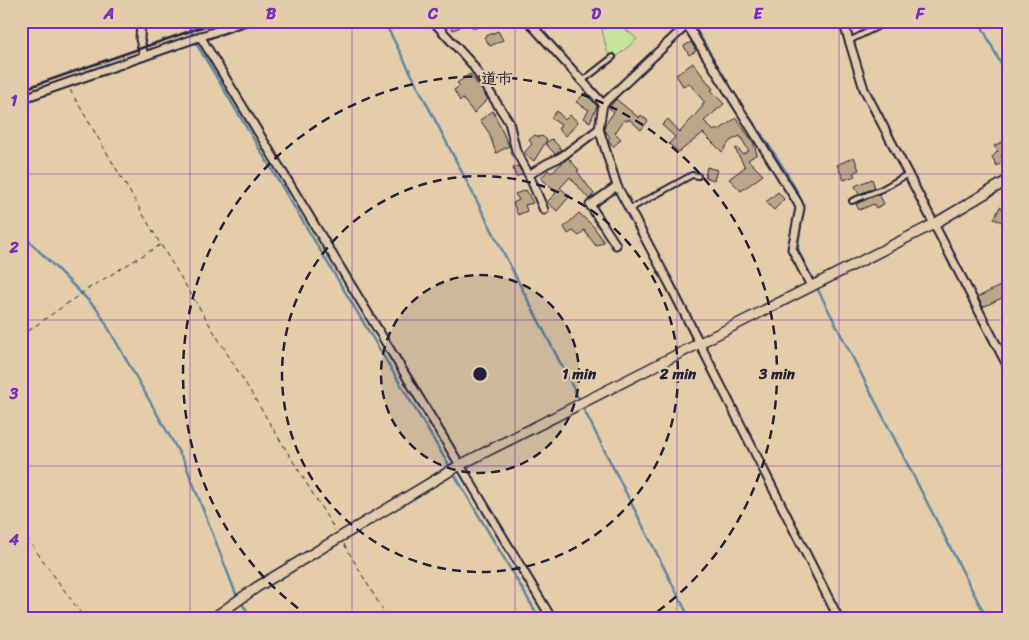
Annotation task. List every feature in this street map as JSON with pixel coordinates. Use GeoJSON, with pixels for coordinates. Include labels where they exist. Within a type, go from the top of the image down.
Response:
{"type":"FeatureCollection","features":[{"type":"Feature","properties":{"kind":"street"},"geometry":{"type":"LineString","coordinates":[[141,21],[140,38],[144,56]]}},
{"type":"Feature","properties":{"kind":"street"},"geometry":{"type":"LineString","coordinates":[[21,99],[245,21]]}},
{"type":"Feature","properties":{"kind":"street"},"geometry":{"type":"LineString","coordinates":[[433,21],[472,64],[509,122],[516,151],[544,210]]}},
{"type":"Feature","properties":{"kind":"street"},"geometry":{"type":"LineString","coordinates":[[528,21],[581,82],[603,104]]}},
{"type":"Feature","properties":{"kind":"street"},"geometry":{"type":"LineString","coordinates":[[842,21],[864,90],[1008,367]]}},
{"type":"Feature","properties":{"kind":"street"},"geometry":{"type":"LineString","coordinates":[[812,286],[792,250],[800,208],[798,203],[689,23],[603,104],[599,129],[618,186],[670,283],[839,619]]}},
{"type":"Feature","properties":{"kind":"street"},"geometry":{"type":"LineString","coordinates":[[200,36],[552,619]]}},
{"type":"Feature","properties":{"kind":"street"},"geometry":{"type":"LineString","coordinates":[[529,175],[546,164],[562,157],[599,129]]}},
{"type":"Feature","properties":{"kind":"street"},"geometry":{"type":"LineString","coordinates":[[212,619],[257,587],[460,465],[934,224],[1008,180]]}},
{"type":"Feature","properties":{"kind":"street"},"geometry":{"type":"LineString","coordinates":[[616,245],[590,205],[618,186]]}},
{"type":"Feature","properties":{"kind":"lane"},"geometry":{"type":"LineString","coordinates":[[849,41],[889,21]]}},
{"type":"Feature","properties":{"kind":"lane"},"geometry":{"type":"LineString","coordinates":[[581,82],[613,58]]}},
{"type":"Feature","properties":{"kind":"lane"},"geometry":{"type":"LineString","coordinates":[[852,201],[882,189],[908,174]]}},
{"type":"Feature","properties":{"kind":"lane"},"geometry":{"type":"LineString","coordinates":[[630,209],[692,175],[698,176]]}},
{"type":"Feature","properties":{"kind":"path"},"geometry":{"type":"LineString","coordinates":[[66,83],[160,244],[388,619]]}},
{"type":"Feature","properties":{"kind":"path"},"geometry":{"type":"LineString","coordinates":[[21,336],[89,288],[160,244]]}},
{"type":"Feature","properties":{"kind":"path"},"geometry":{"type":"LineString","coordinates":[[21,530],[85,619]]}},
{"type":"Feature","properties":{"kind":"green space"},"geometry":{"type":"Polygon","coordinates":[[[619,24],[637,39],[614,59],[607,51],[602,29],[619,24]]]}},
{"type":"Feature","properties":{"kind":"building"},"geometry":{"type":"Polygon","coordinates":[[[448,21],[458,21],[460,27],[453,30],[448,21]]]}},
{"type":"Feature","properties":{"kind":"building"},"geometry":{"type":"Polygon","coordinates":[[[470,21],[489,21],[473,28],[470,21]]]}},
{"type":"Feature","properties":{"kind":"building"},"geometry":{"type":"Polygon","coordinates":[[[498,31],[503,40],[490,46],[484,37],[498,31]]]}},
{"type":"Feature","properties":{"kind":"building"},"geometry":{"type":"Polygon","coordinates":[[[691,42],[696,51],[689,55],[684,46],[691,42]]]}},
{"type":"Feature","properties":{"kind":"building"},"geometry":{"type":"Polygon","coordinates":[[[693,63],[713,89],[711,90],[724,104],[704,121],[714,131],[716,129],[718,131],[736,118],[753,142],[757,154],[748,160],[763,175],[741,191],[729,179],[745,167],[735,149],[737,148],[743,154],[749,151],[740,136],[730,141],[722,152],[703,133],[679,152],[669,144],[675,137],[662,125],[668,119],[680,132],[705,103],[689,83],[683,86],[676,75],[693,63]]]}},
{"type":"Feature","properties":{"kind":"building"},"geometry":{"type":"Polygon","coordinates":[[[470,74],[488,99],[474,113],[463,99],[460,101],[454,90],[460,86],[457,83],[470,74]]]}},
{"type":"Feature","properties":{"kind":"building"},"geometry":{"type":"Polygon","coordinates":[[[585,93],[597,106],[590,122],[584,118],[589,110],[576,102],[585,93]]]}},
{"type":"Feature","properties":{"kind":"building"},"geometry":{"type":"Polygon","coordinates":[[[616,99],[639,118],[641,115],[648,121],[641,130],[629,119],[628,121],[624,120],[615,133],[621,139],[613,147],[608,139],[610,137],[604,129],[614,112],[609,108],[616,99]]]}},
{"type":"Feature","properties":{"kind":"building"},"geometry":{"type":"Polygon","coordinates":[[[493,111],[509,146],[496,153],[489,133],[480,120],[493,111]]]}},
{"type":"Feature","properties":{"kind":"building"},"geometry":{"type":"Polygon","coordinates":[[[557,111],[565,120],[570,115],[578,122],[566,136],[558,129],[561,125],[551,118],[557,111]]]}},
{"type":"Feature","properties":{"kind":"building"},"geometry":{"type":"Polygon","coordinates":[[[535,135],[542,136],[547,140],[534,161],[524,153],[532,144],[529,140],[535,135]]]}},
{"type":"Feature","properties":{"kind":"building"},"geometry":{"type":"Polygon","coordinates":[[[552,139],[562,150],[555,154],[545,143],[552,139]]]}},
{"type":"Feature","properties":{"kind":"building"},"geometry":{"type":"Polygon","coordinates":[[[1008,139],[1008,152],[1001,155],[1004,161],[997,166],[992,157],[998,151],[994,146],[1008,139]]]}},
{"type":"Feature","properties":{"kind":"building"},"geometry":{"type":"Polygon","coordinates":[[[854,157],[859,170],[853,173],[855,176],[844,180],[837,165],[854,157]]]}},
{"type":"Feature","properties":{"kind":"building"},"geometry":{"type":"Polygon","coordinates":[[[568,158],[579,170],[577,171],[594,194],[589,199],[570,177],[560,188],[570,196],[557,211],[547,202],[556,193],[541,178],[548,170],[551,173],[568,158]]]}},
{"type":"Feature","properties":{"kind":"building"},"geometry":{"type":"Polygon","coordinates":[[[518,166],[523,174],[516,177],[513,168],[518,166]]]}},
{"type":"Feature","properties":{"kind":"building"},"geometry":{"type":"Polygon","coordinates":[[[707,167],[717,170],[714,180],[705,177],[707,167]]]}},
{"type":"Feature","properties":{"kind":"building"},"geometry":{"type":"Polygon","coordinates":[[[872,179],[875,188],[859,194],[855,186],[872,179]]]}},
{"type":"Feature","properties":{"kind":"building"},"geometry":{"type":"Polygon","coordinates":[[[526,190],[533,203],[525,205],[527,211],[518,215],[513,203],[519,200],[515,194],[526,190]]]}},
{"type":"Feature","properties":{"kind":"building"},"geometry":{"type":"Polygon","coordinates":[[[778,192],[784,199],[774,210],[766,202],[778,192]]]}},
{"type":"Feature","properties":{"kind":"building"},"geometry":{"type":"Polygon","coordinates":[[[879,194],[884,204],[876,208],[874,204],[859,210],[856,204],[879,194]]]}},
{"type":"Feature","properties":{"kind":"building"},"geometry":{"type":"Polygon","coordinates":[[[1000,207],[1008,213],[1008,219],[1004,218],[1002,222],[994,219],[1000,207]]]}},
{"type":"Feature","properties":{"kind":"building"},"geometry":{"type":"Polygon","coordinates":[[[579,213],[594,227],[604,242],[596,246],[584,230],[579,236],[573,231],[568,234],[564,227],[579,213]]]}},
{"type":"Feature","properties":{"kind":"building"},"geometry":{"type":"Polygon","coordinates":[[[1004,284],[1008,295],[983,307],[978,297],[1004,284]]]}},
{"type":"Feature","properties":{"kind":"waterway"},"geometry":{"type":"LineString","coordinates":[[187,21],[196,43],[450,467]]}},
{"type":"Feature","properties":{"kind":"waterway"},"geometry":{"type":"LineString","coordinates":[[196,43],[260,21]]}},
{"type":"Feature","properties":{"kind":"waterway"},"geometry":{"type":"LineString","coordinates":[[384,21],[580,401]]}},
{"type":"Feature","properties":{"kind":"waterway"},"geometry":{"type":"LineString","coordinates":[[979,21],[1008,78]]}},
{"type":"Feature","properties":{"kind":"waterway"},"geometry":{"type":"LineString","coordinates":[[692,22],[724,78]]}},
{"type":"Feature","properties":{"kind":"waterway"},"geometry":{"type":"LineString","coordinates":[[739,102],[786,172],[803,208]]}},
{"type":"Feature","properties":{"kind":"waterway"},"geometry":{"type":"LineString","coordinates":[[802,216],[798,245],[799,252],[814,281]]}},
{"type":"Feature","properties":{"kind":"waterway"},"geometry":{"type":"LineString","coordinates":[[21,233],[98,310],[185,463],[236,594],[252,619]]}},
{"type":"Feature","properties":{"kind":"waterway"},"geometry":{"type":"LineString","coordinates":[[816,286],[987,619]]}},
{"type":"Feature","properties":{"kind":"waterway"},"geometry":{"type":"LineString","coordinates":[[582,406],[690,619]]}},
{"type":"Feature","properties":{"kind":"waterway"},"geometry":{"type":"LineString","coordinates":[[453,472],[540,619]]}},
{"type":"Feature","properties":{"kind":"railway"},"geometry":{"type":"LineString","coordinates":[[21,90],[219,21]]}},
{"type":"Feature","properties":{"kind":"district","name":"道市"},"geometry":{"type":"Point","coordinates":[497,78]}}]}
